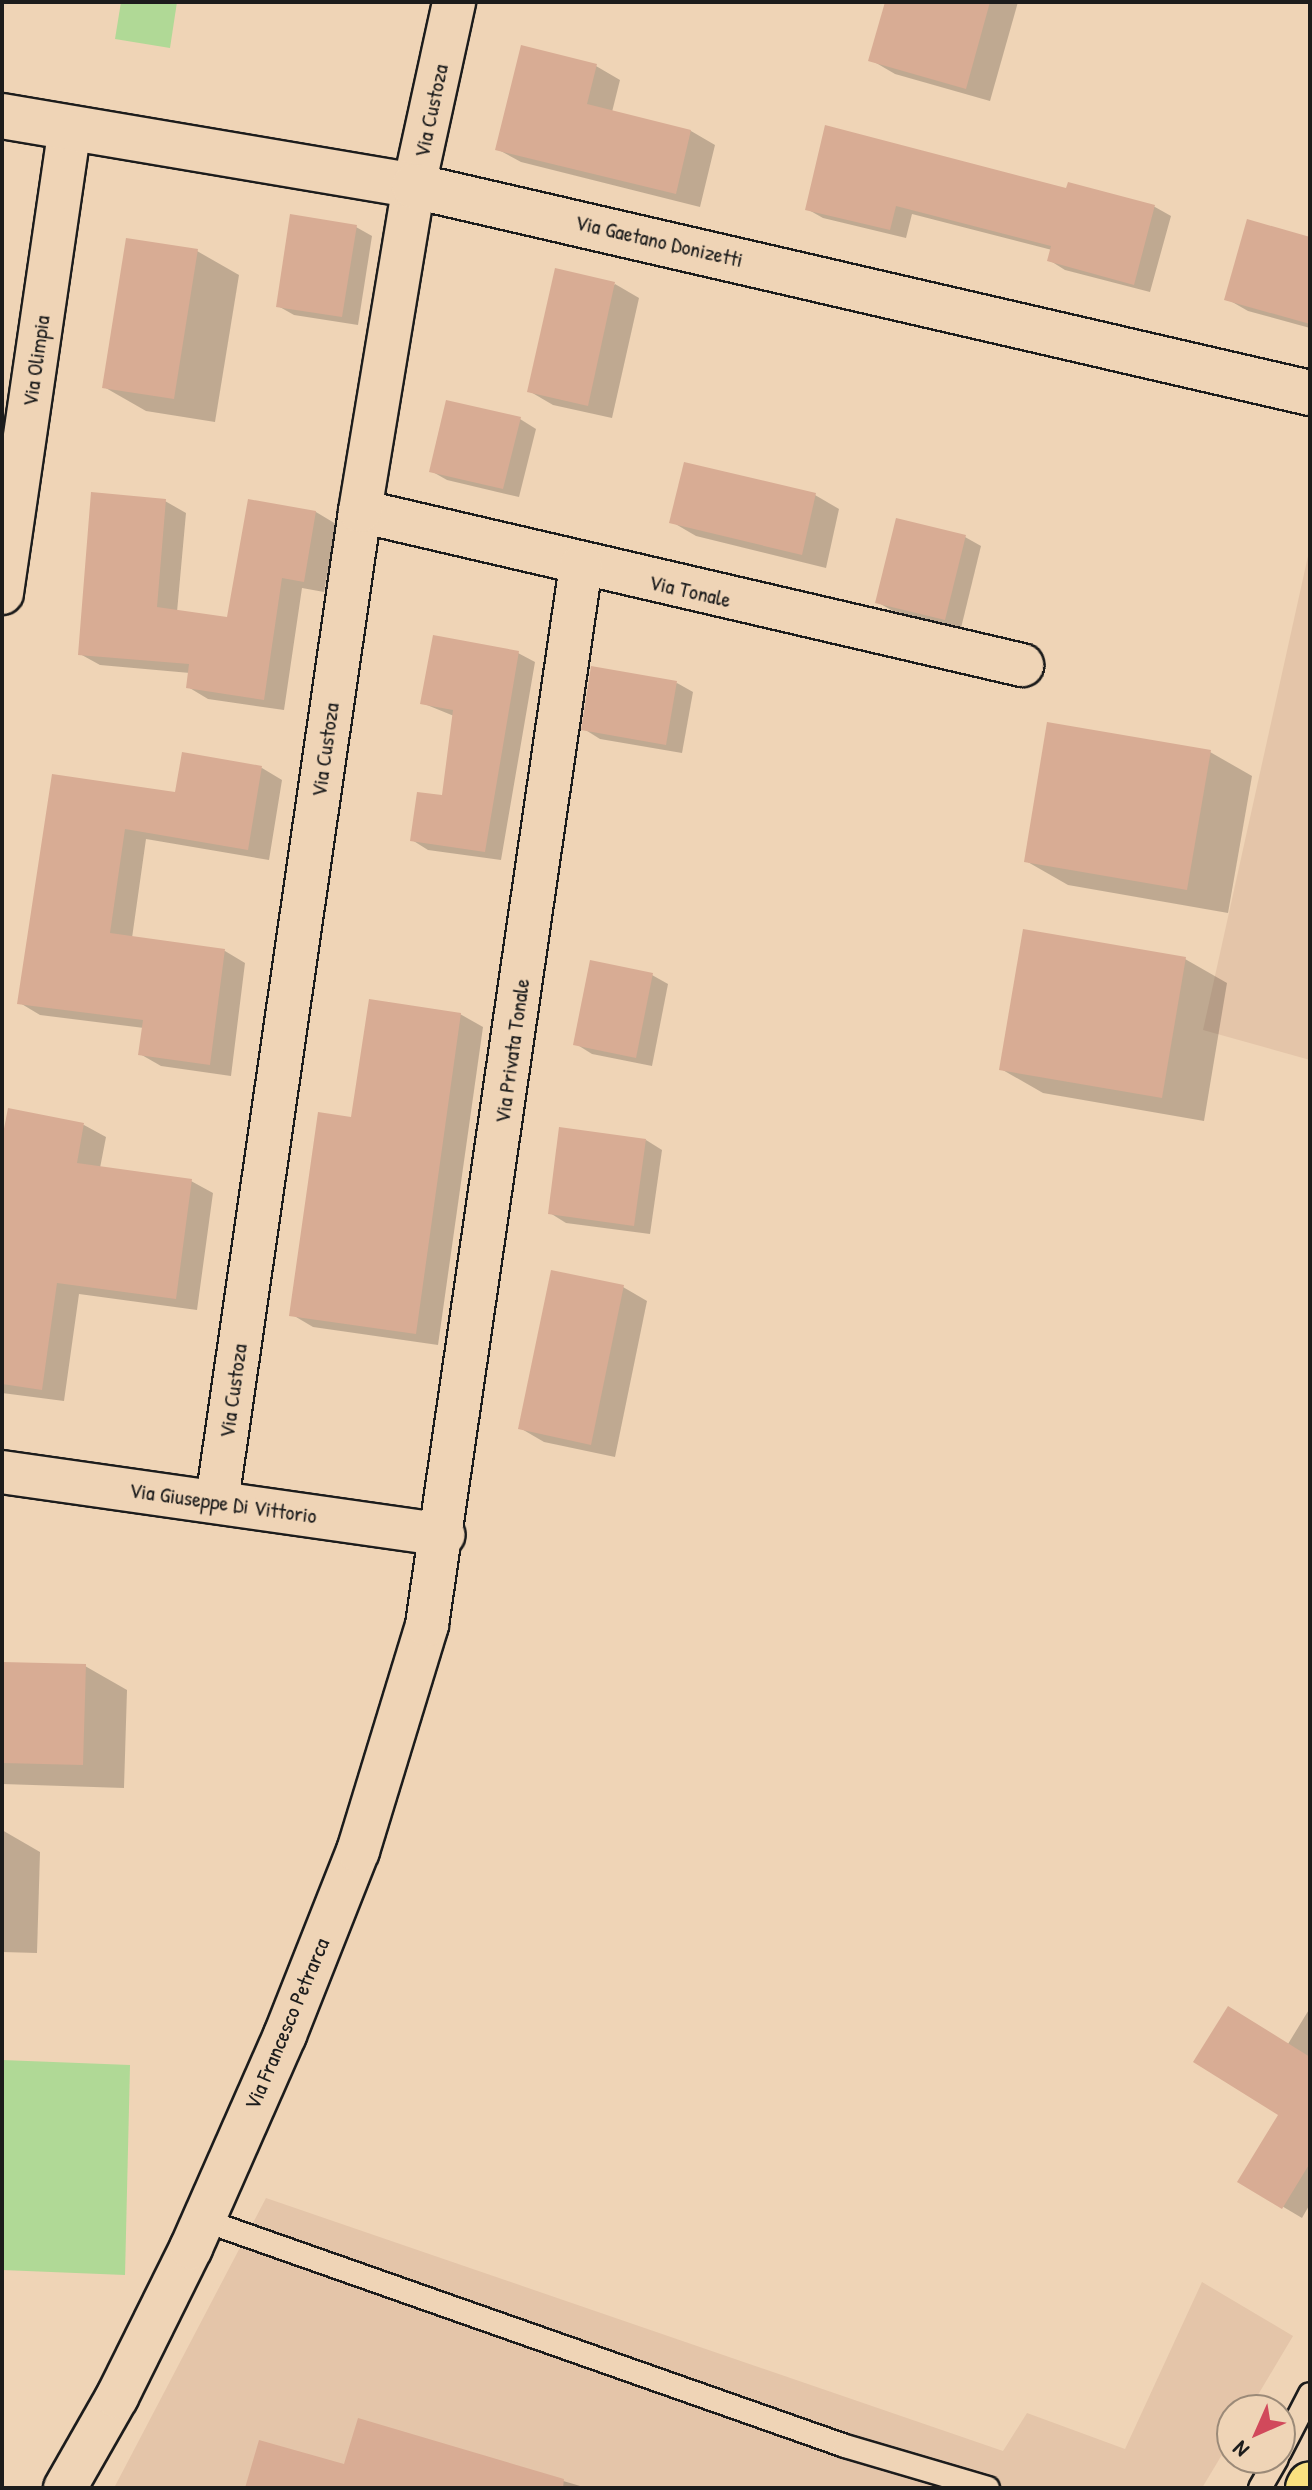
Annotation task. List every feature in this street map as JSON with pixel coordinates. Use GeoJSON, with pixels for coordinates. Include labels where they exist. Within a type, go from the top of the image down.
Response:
{"type":"FeatureCollection","features":[{"type":"Feature","properties":{"kind":"street","name":"Via Custoza"},"geometry":{"type":"LineString","coordinates":[[217,1501],[360,511],[414,186],[454,2]]}},
{"type":"Feature","properties":{"kind":"street","name":"Via Gaetano Donizetti"},"geometry":{"type":"LineString","coordinates":[[2,116],[414,186],[1310,393]]}},
{"type":"Feature","properties":{"kind":"street","name":"Via Olimpia"},"geometry":{"type":"LineString","coordinates":[[2,593],[70,129]]}},
{"type":"Feature","properties":{"kind":"street","name":"Via Tonale"},"geometry":{"type":"LineString","coordinates":[[360,511],[581,566],[1022,665]]}},
{"type":"Feature","properties":{"kind":"street","name":"Via Privata Tonale"},"geometry":{"type":"LineString","coordinates":[[444,1535],[581,566]]}},
{"type":"Feature","properties":{"kind":"street","name":"Via Giuseppe Di Vittorio"},"geometry":{"type":"LineString","coordinates":[[2,1472],[444,1535]]}},
{"type":"Feature","properties":{"kind":"street","name":"Via Francesco Petrarca"},"geometry":{"type":"LineString","coordinates":[[65,2488],[117,2397],[203,2220],[358,1851],[427,1625],[444,1535]]}},
{"type":"Feature","properties":{"kind":"lane"},"geometry":{"type":"LineString","coordinates":[[203,2220],[845,2446],[988,2488]]}},
{"type":"Feature","properties":{"kind":"lane"},"geometry":{"type":"LineString","coordinates":[[1296,2421],[1310,2394]]}},
{"type":"Feature","properties":{"kind":"shaded area"},"geometry":{"type":"Polygon","coordinates":[[[1310,547],[1310,1060],[1203,1030],[1310,547]]]}},
{"type":"Feature","properties":{"kind":"shaded area"},"geometry":{"type":"Polygon","coordinates":[[[266,2198],[1003,2451],[1027,2413],[1125,2449],[1202,2282],[1293,2336],[1259,2394],[1216,2394],[1216,2465],[1202,2488],[114,2488],[266,2198]]]}},
{"type":"Feature","properties":{"kind":"green space"},"geometry":{"type":"Polygon","coordinates":[[[121,2],[177,2],[170,48],[115,39],[121,2]]]}},
{"type":"Feature","properties":{"kind":"green space"},"geometry":{"type":"Polygon","coordinates":[[[2,2060],[130,2065],[125,2275],[2,2270],[2,2060]]]}},
{"type":"Feature","properties":{"kind":"building"},"geometry":{"type":"Polygon","coordinates":[[[885,2],[990,2],[966,89],[868,61],[885,2]]]}},
{"type":"Feature","properties":{"kind":"building"},"geometry":{"type":"Polygon","coordinates":[[[521,45],[597,64],[587,104],[691,130],[676,194],[495,150],[521,45]]]}},
{"type":"Feature","properties":{"kind":"building"},"geometry":{"type":"Polygon","coordinates":[[[825,125],[1066,188],[1068,182],[1155,205],[1134,285],[1047,261],[1051,246],[896,206],[890,230],[805,210],[825,125]]]}},
{"type":"Feature","properties":{"kind":"building"},"geometry":{"type":"Polygon","coordinates":[[[290,214],[357,225],[342,317],[276,307],[290,214]]]}},
{"type":"Feature","properties":{"kind":"building"},"geometry":{"type":"Polygon","coordinates":[[[1247,219],[1310,237],[1310,324],[1224,300],[1247,219]]]}},
{"type":"Feature","properties":{"kind":"building"},"geometry":{"type":"Polygon","coordinates":[[[126,238],[198,249],[174,399],[102,388],[126,238]]]}},
{"type":"Feature","properties":{"kind":"building"},"geometry":{"type":"Polygon","coordinates":[[[555,268],[615,282],[588,406],[527,392],[555,268]]]}},
{"type":"Feature","properties":{"kind":"building"},"geometry":{"type":"Polygon","coordinates":[[[446,400],[521,417],[503,489],[429,472],[446,400]]]}},
{"type":"Feature","properties":{"kind":"building"},"geometry":{"type":"Polygon","coordinates":[[[684,462],[816,493],[802,555],[669,523],[684,462]]]}},
{"type":"Feature","properties":{"kind":"building"},"geometry":{"type":"Polygon","coordinates":[[[91,492],[166,499],[157,607],[227,617],[248,499],[316,511],[304,582],[282,578],[264,700],[186,688],[189,664],[78,655],[91,492]]]}},
{"type":"Feature","properties":{"kind":"building"},"geometry":{"type":"Polygon","coordinates":[[[896,518],[966,535],[945,620],[875,603],[896,518]]]}},
{"type":"Feature","properties":{"kind":"building"},"geometry":{"type":"Polygon","coordinates":[[[433,635],[519,651],[485,852],[410,841],[417,792],[442,795],[453,710],[420,704],[433,635]]]}},
{"type":"Feature","properties":{"kind":"building"},"geometry":{"type":"Polygon","coordinates":[[[591,666],[677,681],[666,745],[581,730],[591,666]]]}},
{"type":"Feature","properties":{"kind":"building"},"geometry":{"type":"Polygon","coordinates":[[[1047,722],[1211,750],[1187,890],[1024,862],[1047,722]]]}},
{"type":"Feature","properties":{"kind":"building"},"geometry":{"type":"Polygon","coordinates":[[[182,752],[262,766],[248,850],[125,829],[110,933],[225,949],[210,1065],[138,1055],[143,1020],[17,1004],[52,774],[175,792],[182,752]]]}},
{"type":"Feature","properties":{"kind":"building"},"geometry":{"type":"Polygon","coordinates":[[[1023,929],[1186,957],[1162,1098],[999,1070],[1023,929]]]}},
{"type":"Feature","properties":{"kind":"building"},"geometry":{"type":"Polygon","coordinates":[[[590,960],[653,973],[636,1058],[573,1045],[590,960]]]}},
{"type":"Feature","properties":{"kind":"building"},"geometry":{"type":"Polygon","coordinates":[[[369,999],[461,1013],[416,1334],[289,1316],[318,1112],[351,1117],[369,999]]]}},
{"type":"Feature","properties":{"kind":"building"},"geometry":{"type":"Polygon","coordinates":[[[8,1108],[84,1123],[77,1163],[192,1179],[176,1299],[57,1283],[42,1390],[2,1384],[2,1139],[8,1108]]]}},
{"type":"Feature","properties":{"kind":"building"},"geometry":{"type":"Polygon","coordinates":[[[559,1127],[646,1139],[634,1226],[548,1214],[559,1127]]]}},
{"type":"Feature","properties":{"kind":"building"},"geometry":{"type":"Polygon","coordinates":[[[551,1270],[624,1285],[591,1445],[518,1429],[551,1270]]]}},
{"type":"Feature","properties":{"kind":"building"},"geometry":{"type":"Polygon","coordinates":[[[2,1662],[86,1664],[83,1765],[2,1763],[2,1662]]]}},
{"type":"Feature","properties":{"kind":"building"},"geometry":{"type":"Polygon","coordinates":[[[1228,2006],[1310,2057],[1310,2163],[1282,2209],[1237,2182],[1278,2115],[1193,2062],[1228,2006]]]}},
{"type":"Feature","properties":{"kind":"building"},"geometry":{"type":"Polygon","coordinates":[[[358,2418],[564,2479],[563,2488],[245,2488],[259,2440],[344,2464],[358,2418]]]}}]}
